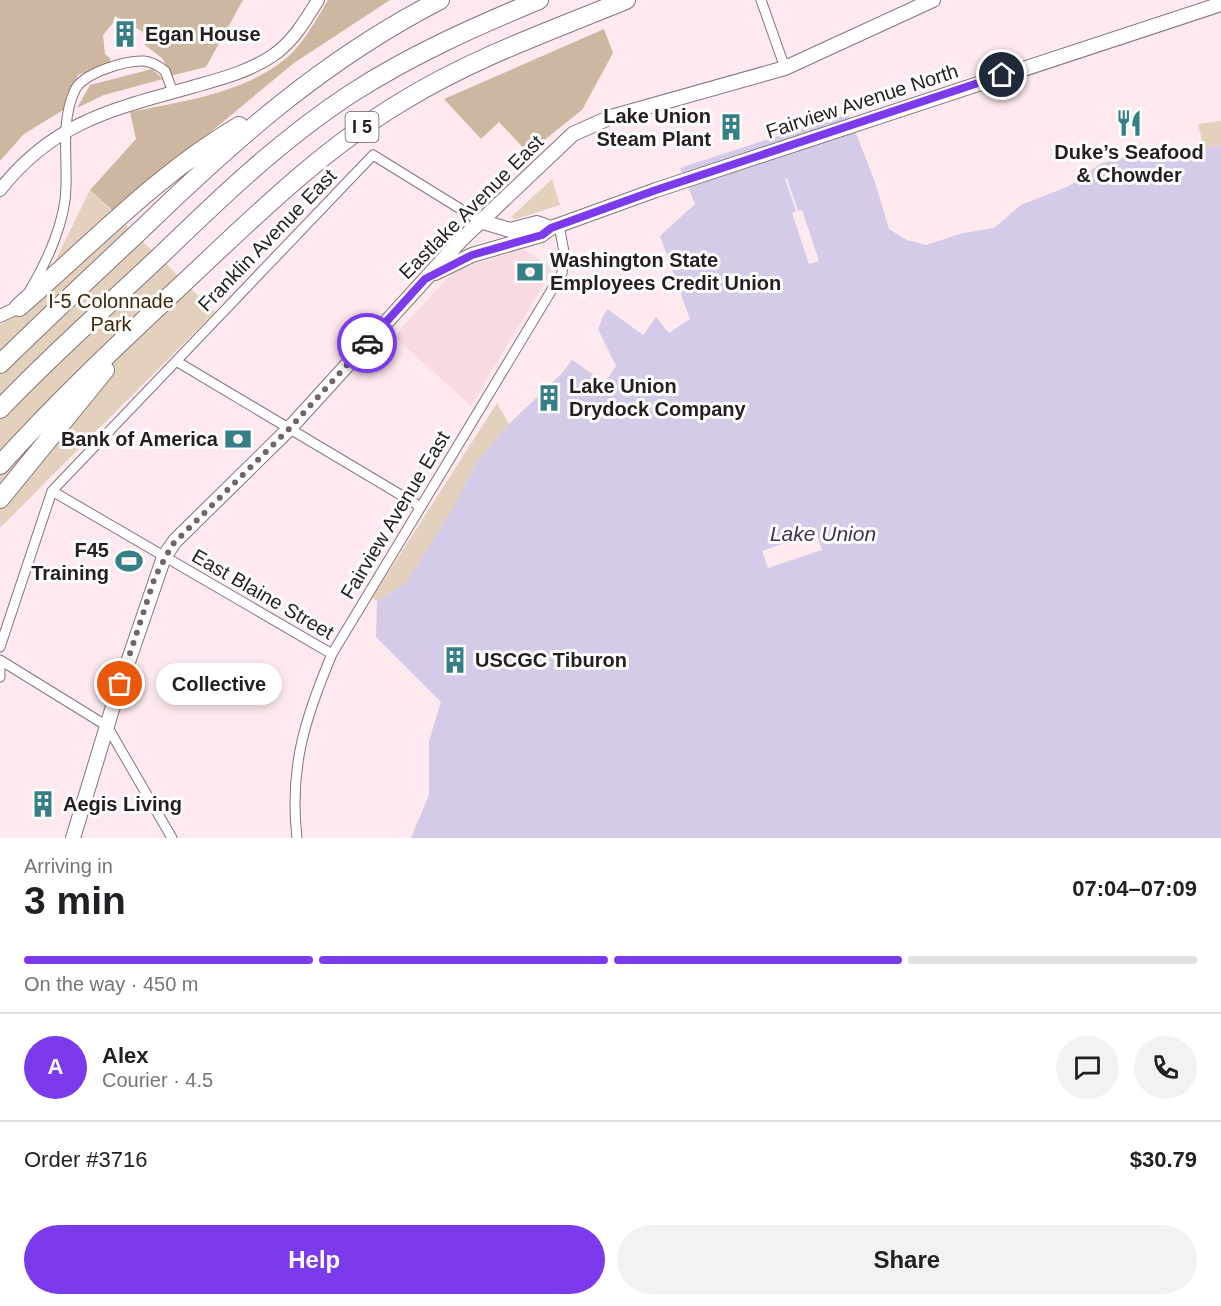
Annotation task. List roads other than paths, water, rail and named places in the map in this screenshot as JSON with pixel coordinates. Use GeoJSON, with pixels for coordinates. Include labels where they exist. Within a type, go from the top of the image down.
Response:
{"type":"FeatureCollection","features":[{"type":"Feature","properties":{"kind":"highway"},"geometry":{"type":"LineString","coordinates":[[20,307],[152,187],[202,147],[284,99],[383,31],[440,0]]}},
{"type":"Feature","properties":{"kind":"highway"},"geometry":{"type":"LineString","coordinates":[[0,409],[257,164],[332,107],[392,69],[446,40],[537,0]]}},
{"type":"Feature","properties":{"kind":"highway","name":"I 5"},"geometry":{"type":"LineString","coordinates":[[0,465],[68,393],[290,183],[376,118],[469,65],[626,0]]}},
{"type":"Feature","properties":{"kind":"highway"},"geometry":{"type":"LineString","coordinates":[[0,364],[216,158],[284,99]]}},
{"type":"Feature","properties":{"kind":"highway"},"geometry":{"type":"LineString","coordinates":[[0,499],[143,321]]}},
{"type":"Feature","properties":{"kind":"main road","name":"Eastlake Avenue East"},"geometry":{"type":"LineString","coordinates":[[73,838],[107,726],[164,557],[175,541],[289,429],[480,221],[558,148],[586,126],[785,68],[933,0]]}},
{"type":"Feature","properties":{"kind":"main road","name":"Fairview Avenue North"},"geometry":{"type":"LineString","coordinates":[[425,279],[456,262],[542,235],[555,226],[656,190],[1221,4]]}},
{"type":"Feature","properties":{"kind":"main road","name":"Fairview Avenue North"},"geometry":{"type":"LineString","coordinates":[[480,221],[510,230],[537,223],[555,226]]}},
{"type":"Feature","properties":{"kind":"street"},"geometry":{"type":"LineString","coordinates":[[0,190],[20,165],[39,148],[66,131],[117,108],[234,75],[272,56],[297,34],[318,0]]}},
{"type":"Feature","properties":{"kind":"street"},"geometry":{"type":"LineString","coordinates":[[761,0],[785,68]]}},
{"type":"Feature","properties":{"kind":"street"},"geometry":{"type":"LineString","coordinates":[[0,316],[20,307],[39,275],[62,212],[66,189],[66,131],[75,91],[86,77],[129,62],[146,61],[165,71],[173,93]]}},
{"type":"Feature","properties":{"kind":"street","name":"Franklin Avenue East"},"geometry":{"type":"LineString","coordinates":[[0,647],[52,491],[373,156],[480,221]]}},
{"type":"Feature","properties":{"kind":"street","name":"Fairview Avenue East"},"geometry":{"type":"LineString","coordinates":[[297,838],[294,787],[297,757],[313,700],[332,654],[562,273],[564,252],[555,226]]}},
{"type":"Feature","properties":{"kind":"street"},"geometry":{"type":"LineString","coordinates":[[176,361],[421,507]]}},
{"type":"Feature","properties":{"kind":"street","name":"East Blaine Street"},"geometry":{"type":"LineString","coordinates":[[52,491],[332,654]]}},
{"type":"Feature","properties":{"kind":"street"},"geometry":{"type":"LineString","coordinates":[[0,660],[107,726],[172,838]]}},
{"type":"Feature","properties":{"kind":"street"},"geometry":{"type":"LineString","coordinates":[[0,667],[0,676]]}},
{"type":"Feature","properties":{"kind":"water","name":"Lake Union"},"geometry":{"type":"Polygon","coordinates":[[[848,113],[875,182],[889,229],[907,240],[926,245],[963,233],[994,228],[1021,205],[1069,186],[1100,164],[1125,157],[1221,146],[1221,838],[411,838],[429,795],[429,741],[441,702],[376,637],[377,601],[406,583],[453,508],[476,463],[509,424],[563,372],[660,236],[695,204],[680,168],[848,113]]]}},
{"type":"Feature","properties":{"kind":"place","name":"Egan House"},"geometry":{"type":"Point","coordinates":[125,34]}},
{"type":"Feature","properties":{"kind":"place","name":"Duke’s Seafood & Chowder"},"geometry":{"type":"Point","coordinates":[1129,123]}},
{"type":"Feature","properties":{"kind":"place","name":"Lake Union Steam Plant"},"geometry":{"type":"Point","coordinates":[731,127]}},
{"type":"Feature","properties":{"kind":"place","name":"Washington State Employees Credit Union"},"geometry":{"type":"Point","coordinates":[530,272]}},
{"type":"Feature","properties":{"kind":"place","name":"Lake Union Drydock Company"},"geometry":{"type":"Point","coordinates":[549,398]}},
{"type":"Feature","properties":{"kind":"place","name":"Bank of America"},"geometry":{"type":"Point","coordinates":[238,439]}},
{"type":"Feature","properties":{"kind":"place","name":"F45 Training"},"geometry":{"type":"Point","coordinates":[129,561]}},
{"type":"Feature","properties":{"kind":"place","name":"USCGC Tiburon"},"geometry":{"type":"Point","coordinates":[455,660]}},
{"type":"Feature","properties":{"kind":"place","name":"Collective"},"geometry":{"type":"Point","coordinates":[120,684]}},
{"type":"Feature","properties":{"kind":"place","name":"Aegis Living"},"geometry":{"type":"Point","coordinates":[43,804]}},
{"type":"Feature","properties":{"kind":"park label","name":"I-5 Colonnade Park"},"geometry":{"type":"Point","coordinates":[111,312]}}]}
